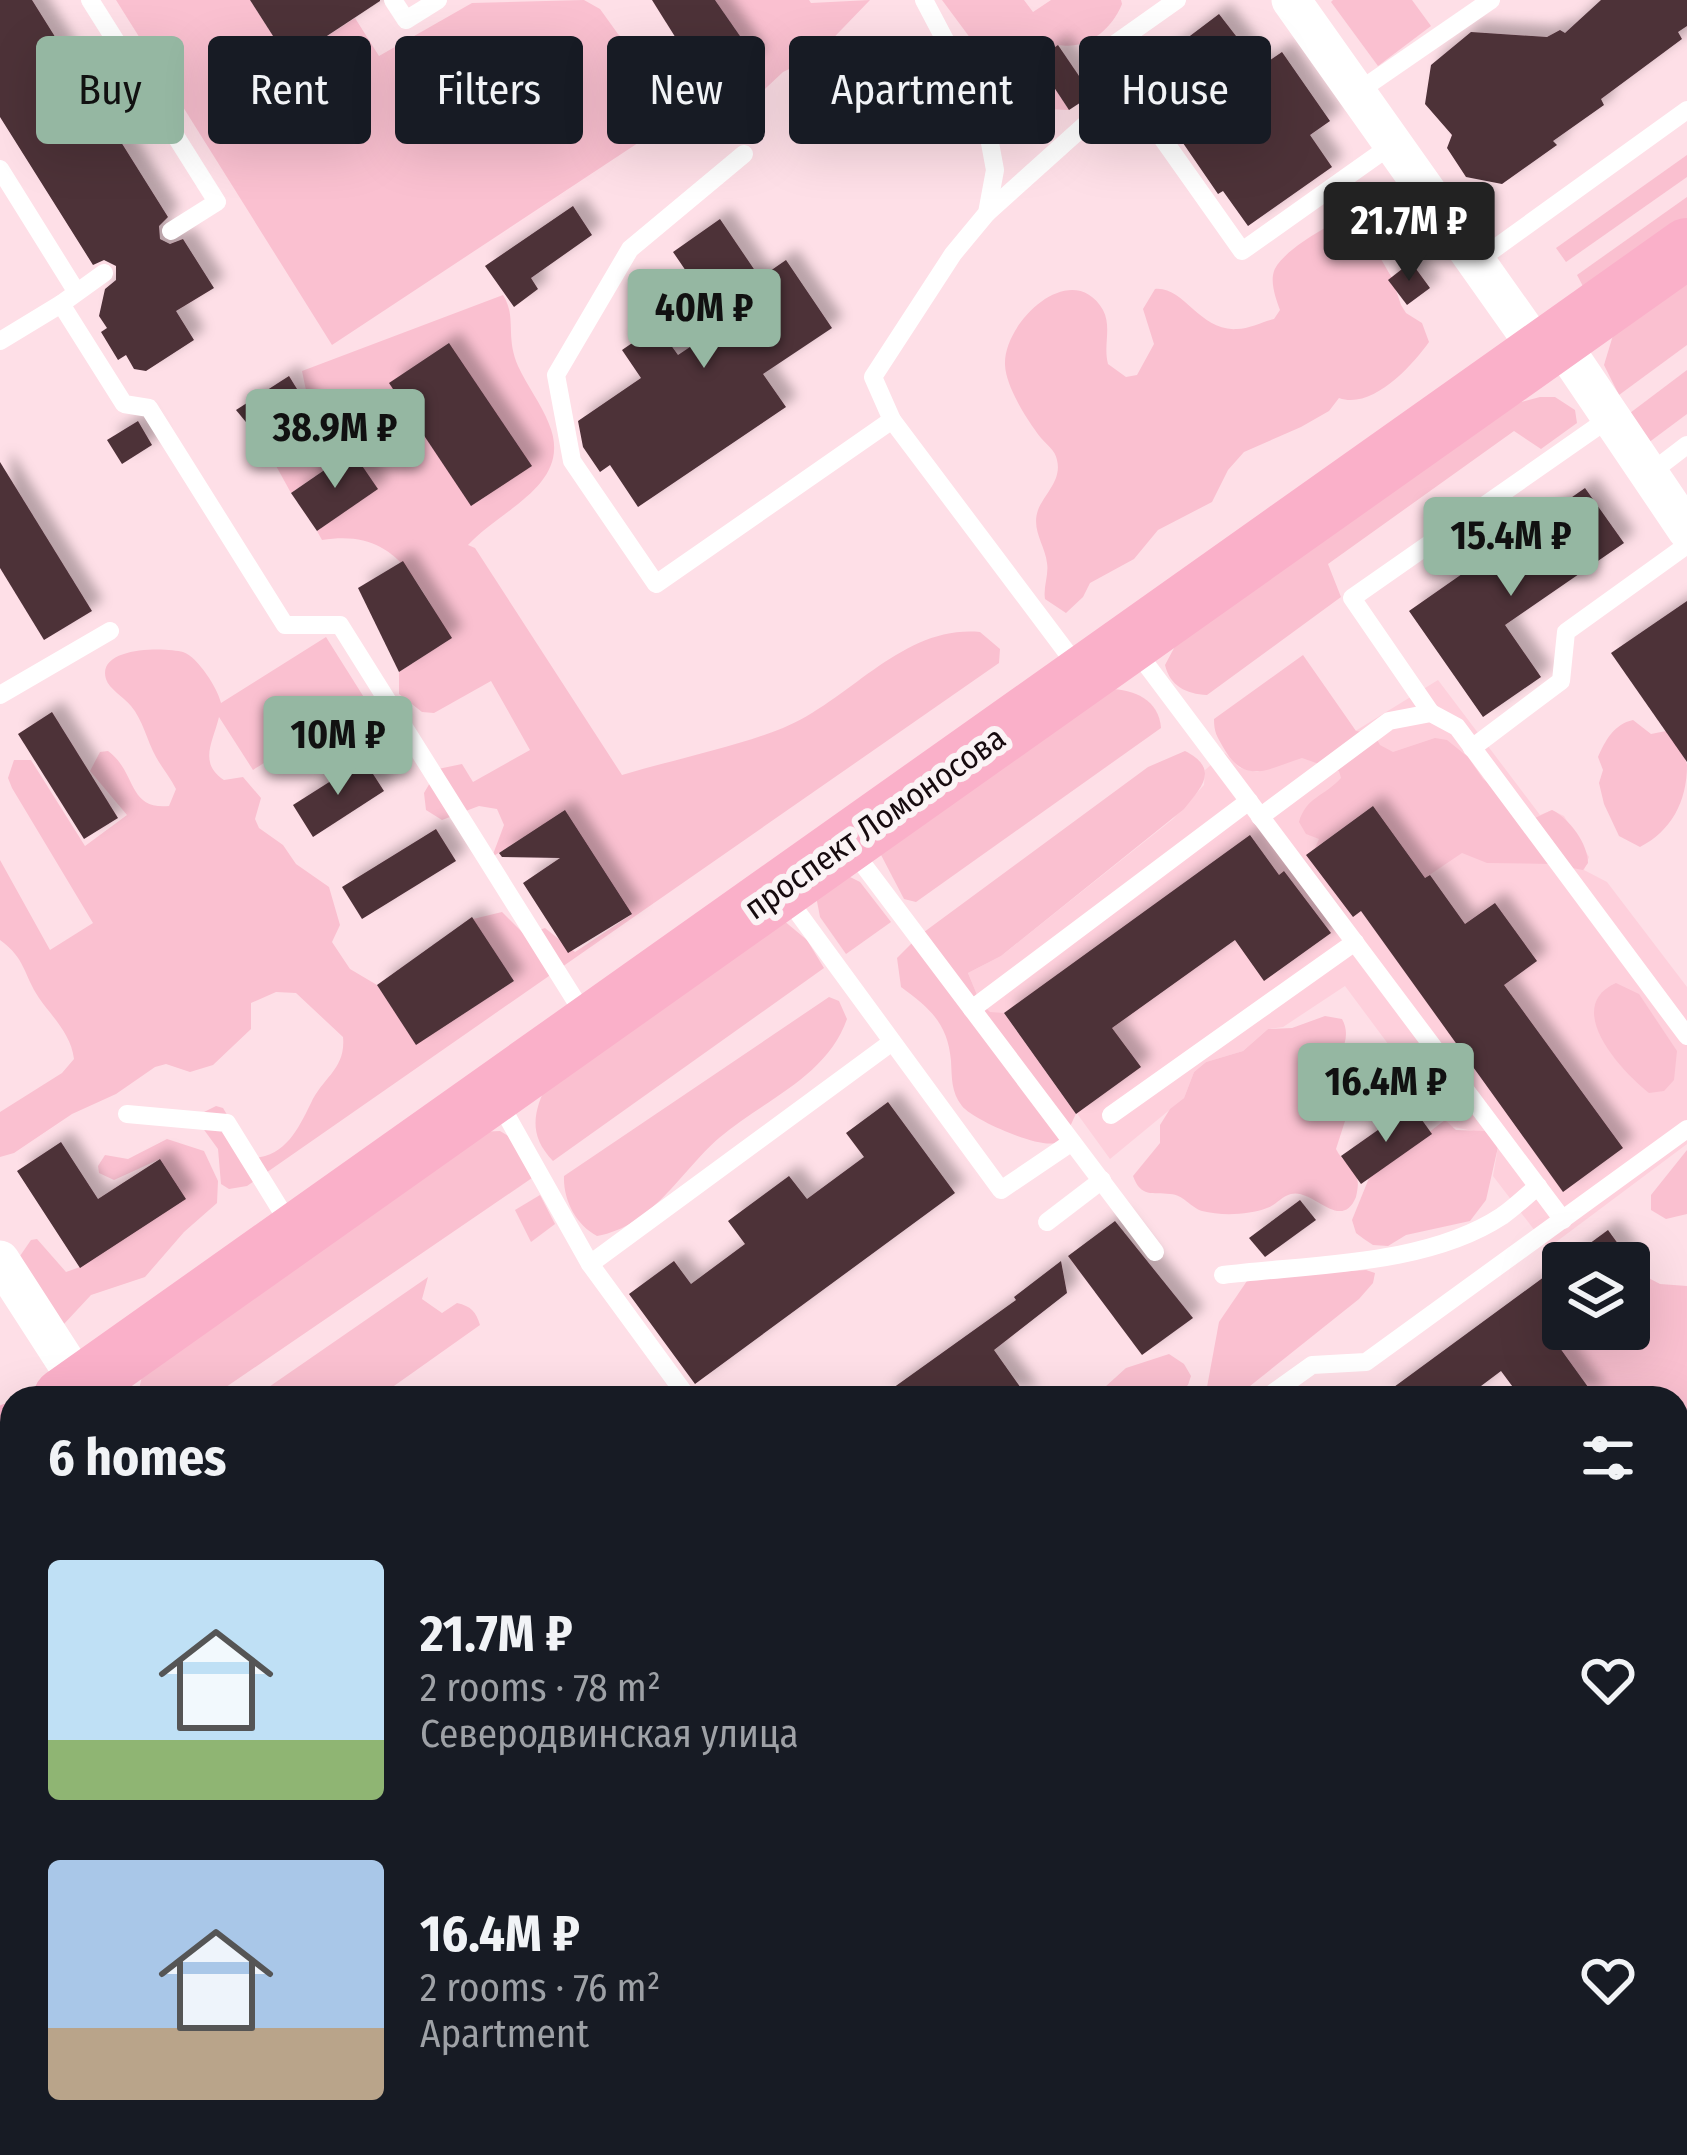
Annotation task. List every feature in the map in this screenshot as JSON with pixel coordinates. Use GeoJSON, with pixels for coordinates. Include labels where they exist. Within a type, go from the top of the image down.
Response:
{"type":"FeatureCollection","features":[{"type":"Feature","properties":{"kind":"main road","name":"проспект Ломоносова"},"geometry":{"type":"LineString","coordinates":[[89,1386],[295,1234],[1687,248]]}},
{"type":"Feature","properties":{"kind":"street"},"geometry":{"type":"LineString","coordinates":[[1291,0],[1476,262],[1611,417],[1687,530]]}},
{"type":"Feature","properties":{"kind":"street"},"geometry":{"type":"LineString","coordinates":[[7,1287],[73,1386]]}},
{"type":"Feature","properties":{"kind":"lane"},"geometry":{"type":"LineString","coordinates":[[90,0],[217,202],[171,231]]}},
{"type":"Feature","properties":{"kind":"lane"},"geometry":{"type":"LineString","coordinates":[[393,0],[406,20],[438,0]]}},
{"type":"Feature","properties":{"kind":"lane"},"geometry":{"type":"LineString","coordinates":[[924,0],[985,116],[995,170],[987,213]]}},
{"type":"Feature","properties":{"kind":"lane"},"geometry":{"type":"LineString","coordinates":[[1126,36],[1177,0]]}},
{"type":"Feature","properties":{"kind":"lane"},"geometry":{"type":"LineString","coordinates":[[1356,93],[1491,0]]}},
{"type":"Feature","properties":{"kind":"lane"},"geometry":{"type":"LineString","coordinates":[[1476,262],[1687,110]]}},
{"type":"Feature","properties":{"kind":"lane"},"geometry":{"type":"LineString","coordinates":[[1079,130],[987,213],[953,254],[873,376],[892,420],[1107,659],[1255,809],[1563,1220]]}},
{"type":"Feature","properties":{"kind":"lane"},"geometry":{"type":"LineString","coordinates":[[1165,144],[1242,251],[1393,144]]}},
{"type":"Feature","properties":{"kind":"lane"},"geometry":{"type":"LineString","coordinates":[[744,154],[631,249],[556,374],[572,461],[656,584],[892,420]]}},
{"type":"Feature","properties":{"kind":"lane"},"geometry":{"type":"LineString","coordinates":[[0,169],[124,404],[149,408],[285,625],[340,625],[592,1024]]}},
{"type":"Feature","properties":{"kind":"lane"},"geometry":{"type":"LineString","coordinates":[[0,341],[104,273]]}},
{"type":"Feature","properties":{"kind":"lane"},"geometry":{"type":"LineString","coordinates":[[1611,417],[1352,598],[1431,713],[1457,727],[1687,1036]]}},
{"type":"Feature","properties":{"kind":"lane"},"geometry":{"type":"LineString","coordinates":[[1649,474],[1687,445]]}},
{"type":"Feature","properties":{"kind":"lane"},"geometry":{"type":"LineString","coordinates":[[1472,748],[1561,681],[1566,632],[1687,545]]}},
{"type":"Feature","properties":{"kind":"lane"},"geometry":{"type":"LineString","coordinates":[[0,694],[110,631]]}},
{"type":"Feature","properties":{"kind":"lane"},"geometry":{"type":"LineString","coordinates":[[972,1009],[1255,809],[1389,721],[1431,713]]}},
{"type":"Feature","properties":{"kind":"lane"},"geometry":{"type":"LineString","coordinates":[[847,843],[1155,1252]]}},
{"type":"Feature","properties":{"kind":"lane"},"geometry":{"type":"LineString","coordinates":[[781,890],[1001,1190],[1072,1142]]}},
{"type":"Feature","properties":{"kind":"lane"},"geometry":{"type":"LineString","coordinates":[[1111,1115],[1355,943]]}},
{"type":"Feature","properties":{"kind":"lane"},"geometry":{"type":"LineString","coordinates":[[590,1264],[892,1042]]}},
{"type":"Feature","properties":{"kind":"lane"},"geometry":{"type":"LineString","coordinates":[[494,1093],[590,1264],[679,1386]]}},
{"type":"Feature","properties":{"kind":"lane"},"geometry":{"type":"LineString","coordinates":[[127,1114],[227,1123],[295,1234]]}},
{"type":"Feature","properties":{"kind":"lane"},"geometry":{"type":"LineString","coordinates":[[1283,1386],[1312,1365],[1366,1362],[1687,1129]]}},
{"type":"Feature","properties":{"kind":"lane"},"geometry":{"type":"LineString","coordinates":[[1046,1222],[1102,1180]]}},
{"type":"Feature","properties":{"kind":"lane"},"geometry":{"type":"LineString","coordinates":[[1222,1275],[1386,1258],[1500,1217],[1538,1186]]}},
{"type":"Feature","properties":{"kind":"shaded area"},"geometry":{"type":"Polygon","coordinates":[[[116,0],[250,0],[273,36],[208,36],[208,144],[371,144],[371,43],[379,56],[395,47],[395,144],[583,144],[583,36],[414,36],[472,3],[584,0],[600,9],[620,36],[607,36],[607,144],[636,144],[332,345],[184,109],[184,36],[139,36],[116,0]]]}},
{"type":"Feature","properties":{"kind":"shaded area"},"geometry":{"type":"Polygon","coordinates":[[[715,0],[870,0],[835,36],[789,36],[789,69],[765,89],[765,36],[740,36],[715,0]]]}},
{"type":"Feature","properties":{"kind":"shaded area"},"geometry":{"type":"Polygon","coordinates":[[[942,0],[1024,0],[1033,12],[1051,0],[1121,0],[1122,4],[1096,36],[1079,36],[1078,44],[1055,47],[1055,36],[969,36],[942,0]]]}},
{"type":"Feature","properties":{"kind":"shaded area"},"geometry":{"type":"Polygon","coordinates":[[[1333,0],[1412,0],[1431,26],[1378,66],[1333,0]]]}},
{"type":"Feature","properties":{"kind":"shaded area"},"geometry":{"type":"Polygon","coordinates":[[[355,18],[366,36],[327,36],[355,18]]]}},
{"type":"Feature","properties":{"kind":"shaded area"},"geometry":{"type":"Polygon","coordinates":[[[1055,89],[1069,110],[1055,109],[1055,89]]]}},
{"type":"Feature","properties":{"kind":"shaded area"},"geometry":{"type":"Polygon","coordinates":[[[1687,155],[1687,177],[1566,262],[1556,248],[1687,155]]]}},
{"type":"Feature","properties":{"kind":"shaded area"},"geometry":{"type":"Polygon","coordinates":[[[1687,197],[1687,218],[1585,290],[1577,275],[1687,197]]]}},
{"type":"Feature","properties":{"kind":"shaded area"},"geometry":{"type":"Polygon","coordinates":[[[1356,214],[1372,223],[1378,254],[1401,305],[1422,323],[1429,342],[1422,352],[1377,392],[1365,398],[1339,398],[1329,411],[1301,427],[1244,452],[1228,470],[1212,502],[1158,530],[1134,559],[1090,583],[1066,613],[1045,599],[1047,563],[1036,517],[1055,480],[1057,460],[1018,403],[1005,365],[1007,348],[1027,315],[1058,293],[1074,290],[1090,295],[1106,316],[1108,364],[1126,377],[1137,375],[1154,344],[1143,309],[1155,289],[1175,294],[1224,328],[1242,329],[1274,319],[1280,310],[1273,281],[1279,263],[1310,237],[1356,214]]]}},
{"type":"Feature","properties":{"kind":"shaded area"},"geometry":{"type":"Polygon","coordinates":[[[1687,274],[1687,345],[1619,395],[1604,365],[1614,332],[1687,274]]]}},
{"type":"Feature","properties":{"kind":"shaded area"},"geometry":{"type":"Polygon","coordinates":[[[503,295],[518,366],[549,424],[552,463],[531,493],[468,545],[475,548],[622,775],[783,728],[926,640],[980,632],[1000,649],[999,663],[247,1186],[229,1189],[221,1184],[218,1149],[202,1127],[204,1112],[223,1108],[253,1158],[274,1152],[289,1140],[343,1048],[343,1037],[296,993],[276,992],[251,1003],[251,1029],[213,1065],[190,1072],[166,1064],[155,1067],[116,1094],[0,1157],[0,1112],[62,1073],[74,1059],[65,1034],[20,960],[0,940],[0,860],[50,950],[93,923],[12,788],[8,778],[14,760],[31,760],[85,846],[127,815],[90,771],[100,752],[108,751],[117,760],[146,802],[169,806],[176,789],[135,712],[106,679],[111,660],[121,655],[162,649],[183,652],[206,674],[221,703],[326,637],[365,699],[253,770],[219,717],[209,759],[224,780],[243,777],[261,798],[255,819],[259,828],[283,845],[296,864],[329,887],[340,925],[332,942],[350,969],[377,985],[416,1044],[514,981],[473,919],[502,912],[525,935],[545,928],[575,952],[631,915],[565,811],[492,857],[504,825],[497,809],[479,806],[442,820],[426,810],[424,793],[438,769],[462,764],[473,782],[530,750],[491,681],[434,713],[422,712],[399,694],[399,672],[451,638],[415,580],[387,551],[348,538],[322,540],[317,531],[377,488],[351,451],[291,493],[264,444],[310,410],[302,371],[503,295]]]}},
{"type":"Feature","properties":{"kind":"shaded area"},"geometry":{"type":"Polygon","coordinates":[[[1687,370],[1687,414],[1648,443],[1630,413],[1687,370]]]}},
{"type":"Feature","properties":{"kind":"shaded area"},"geometry":{"type":"Polygon","coordinates":[[[1555,397],[1575,410],[1577,423],[1541,449],[1514,431],[1328,564],[1341,597],[1207,695],[1186,691],[1171,678],[1165,665],[1181,635],[1502,407],[1555,397]]]}},
{"type":"Feature","properties":{"kind":"shaded area"},"geometry":{"type":"Polygon","coordinates":[[[1303,655],[1356,731],[1374,734],[1380,745],[1393,752],[1435,738],[1447,740],[1468,757],[1483,779],[1535,818],[1552,810],[1559,814],[1585,848],[1588,863],[1583,870],[1551,864],[1487,863],[1462,853],[1425,878],[1373,806],[1315,848],[1319,839],[1306,834],[1299,822],[1311,802],[1341,778],[1339,771],[1302,758],[1249,771],[1231,759],[1214,724],[1214,719],[1303,655]]]}},
{"type":"Feature","properties":{"kind":"shaded area"},"geometry":{"type":"Polygon","coordinates":[[[1438,680],[1540,815],[1552,810],[1564,816],[1589,857],[1584,870],[1607,882],[1687,987],[1687,1144],[1556,1242],[1543,1242],[1493,1176],[1498,1147],[1473,1131],[1449,1126],[1345,986],[1283,1027],[1268,1029],[1243,1051],[1206,1062],[1194,1072],[1184,1098],[1110,1159],[1004,1013],[990,1013],[980,1002],[968,973],[1001,956],[1173,819],[1204,785],[1205,770],[1225,753],[1240,768],[1257,772],[1302,757],[1310,759],[1438,680]]]}},
{"type":"Feature","properties":{"kind":"shaded area"},"geometry":{"type":"Polygon","coordinates":[[[1109,689],[1144,698],[1156,710],[1161,728],[916,902],[904,899],[880,853],[1109,689]]]}},
{"type":"Feature","properties":{"kind":"shaded area"},"geometry":{"type":"Polygon","coordinates":[[[1633,720],[1651,734],[1666,731],[1687,765],[1675,814],[1640,847],[1619,836],[1599,783],[1603,770],[1598,757],[1604,745],[1615,729],[1633,720]]]}},
{"type":"Feature","properties":{"kind":"shaded area"},"geometry":{"type":"Polygon","coordinates":[[[1185,751],[1205,771],[1201,786],[1184,809],[1001,956],[968,973],[980,1002],[990,1012],[1004,1013],[1076,1114],[1068,1131],[1059,1142],[1047,1143],[1006,1132],[968,1112],[953,1085],[942,1027],[901,987],[897,958],[920,935],[1148,767],[1185,751]]]}},
{"type":"Feature","properties":{"kind":"shaded area"},"geometry":{"type":"Polygon","coordinates":[[[846,875],[860,882],[891,922],[846,954],[820,917],[816,896],[846,875]]]}},
{"type":"Feature","properties":{"kind":"shaded area"},"geometry":{"type":"Polygon","coordinates":[[[783,920],[807,940],[824,968],[553,1161],[536,1132],[539,1103],[548,1082],[783,920]]]}},
{"type":"Feature","properties":{"kind":"shaded area"},"geometry":{"type":"Polygon","coordinates":[[[1616,983],[1639,994],[1677,1051],[1674,1080],[1664,1091],[1649,1093],[1624,1070],[1602,1039],[1594,1007],[1601,994],[1616,983]]]}},
{"type":"Feature","properties":{"kind":"shaded area"},"geometry":{"type":"Polygon","coordinates":[[[829,997],[839,1001],[847,1019],[809,1073],[719,1138],[634,1221],[597,1236],[577,1219],[568,1203],[564,1176],[829,997]]]}},
{"type":"Feature","properties":{"kind":"shaded area"},"geometry":{"type":"Polygon","coordinates":[[[1325,1016],[1342,1019],[1345,1040],[1335,1073],[1361,1098],[1334,1109],[1345,1121],[1336,1149],[1358,1181],[1350,1207],[1335,1210],[1291,1194],[1260,1210],[1218,1214],[1175,1195],[1140,1188],[1133,1176],[1160,1143],[1160,1125],[1184,1098],[1194,1072],[1206,1062],[1243,1051],[1268,1029],[1292,1028],[1325,1016]]]}},
{"type":"Feature","properties":{"kind":"shaded area"},"geometry":{"type":"Polygon","coordinates":[[[1445,1120],[1456,1130],[1485,1131],[1498,1147],[1486,1200],[1470,1221],[1406,1235],[1388,1246],[1373,1245],[1356,1233],[1352,1220],[1369,1178],[1445,1120]]]}},
{"type":"Feature","properties":{"kind":"shaded area"},"geometry":{"type":"Polygon","coordinates":[[[500,1131],[510,1137],[532,1178],[228,1386],[140,1386],[143,1372],[479,1132],[500,1131]]]}},
{"type":"Feature","properties":{"kind":"shaded area"},"geometry":{"type":"Polygon","coordinates":[[[167,1139],[204,1151],[218,1181],[217,1203],[145,1277],[91,1295],[63,1325],[20,1256],[37,1239],[66,1272],[80,1267],[160,1159],[114,1180],[99,1173],[105,1155],[128,1159],[167,1139]]]}},
{"type":"Feature","properties":{"kind":"shaded area"},"geometry":{"type":"Polygon","coordinates":[[[1687,1150],[1687,1214],[1666,1219],[1651,1210],[1651,1195],[1687,1150]]]}},
{"type":"Feature","properties":{"kind":"shaded area"},"geometry":{"type":"Polygon","coordinates":[[[540,1195],[555,1224],[531,1242],[515,1210],[540,1195]]]}},
{"type":"Feature","properties":{"kind":"shaded area"},"geometry":{"type":"Polygon","coordinates":[[[1375,1273],[1359,1299],[1250,1386],[1207,1386],[1219,1322],[1249,1278],[1375,1273]]]}},
{"type":"Feature","properties":{"kind":"shaded area"},"geometry":{"type":"Polygon","coordinates":[[[428,1277],[422,1299],[442,1313],[457,1303],[466,1306],[480,1325],[394,1386],[270,1386],[428,1277]]]}},
{"type":"Feature","properties":{"kind":"shaded area"},"geometry":{"type":"Polygon","coordinates":[[[1650,1279],[1687,1286],[1687,1386],[1587,1386],[1561,1350],[1650,1350],[1650,1279]]]}},
{"type":"Feature","properties":{"kind":"shaded area"},"geometry":{"type":"Polygon","coordinates":[[[1169,1354],[1191,1376],[1187,1386],[1106,1386],[1126,1368],[1169,1354]]]}},
{"type":"Feature","properties":{"kind":"building"},"geometry":{"type":"Polygon","coordinates":[[[0,0],[32,0],[55,36],[36,36],[36,144],[122,144],[168,217],[159,226],[160,239],[170,244],[183,239],[214,288],[176,311],[194,340],[146,371],[134,369],[126,355],[118,360],[101,332],[107,328],[99,316],[105,289],[116,280],[116,266],[104,260],[93,265],[0,117],[0,0]]]}},
{"type":"Feature","properties":{"kind":"building"},"geometry":{"type":"Polygon","coordinates":[[[250,0],[380,0],[327,36],[273,36],[250,0]]]}},
{"type":"Feature","properties":{"kind":"building"},"geometry":{"type":"Polygon","coordinates":[[[652,0],[715,0],[740,36],[675,36],[652,0]]]}},
{"type":"Feature","properties":{"kind":"building"},"geometry":{"type":"Polygon","coordinates":[[[1601,0],[1687,0],[1687,26],[1678,32],[1682,39],[1601,99],[1604,105],[1553,141],[1557,145],[1502,184],[1466,177],[1447,148],[1452,135],[1425,104],[1431,65],[1471,32],[1547,37],[1560,30],[1565,33],[1601,0]]]}},
{"type":"Feature","properties":{"kind":"building"},"geometry":{"type":"Polygon","coordinates":[[[1219,14],[1236,36],[1190,36],[1219,14]]]}},
{"type":"Feature","properties":{"kind":"building"},"geometry":{"type":"Polygon","coordinates":[[[1058,45],[1079,76],[1079,103],[1069,110],[1055,89],[1058,45]]]}},
{"type":"Feature","properties":{"kind":"building"},"geometry":{"type":"Polygon","coordinates":[[[1282,52],[1330,121],[1310,135],[1332,167],[1248,226],[1223,191],[1218,194],[1184,144],[1271,144],[1271,60],[1282,52]]]}},
{"type":"Feature","properties":{"kind":"building"},"geometry":{"type":"Polygon","coordinates":[[[573,206],[592,235],[531,278],[538,289],[514,307],[485,266],[573,206]]]}},
{"type":"Feature","properties":{"kind":"building"},"geometry":{"type":"Polygon","coordinates":[[[720,219],[760,278],[786,260],[832,328],[763,374],[786,407],[638,507],[610,465],[600,472],[583,447],[578,421],[641,378],[622,350],[657,326],[678,355],[723,325],[673,252],[720,219]]]}},
{"type":"Feature","properties":{"kind":"building"},"geometry":{"type":"Polygon","coordinates":[[[1411,262],[1430,288],[1407,305],[1388,280],[1411,262]]]}},
{"type":"Feature","properties":{"kind":"building"},"geometry":{"type":"Polygon","coordinates":[[[449,343],[532,466],[471,506],[389,383],[449,343]]]}},
{"type":"Feature","properties":{"kind":"building"},"geometry":{"type":"Polygon","coordinates":[[[289,376],[310,410],[264,444],[236,410],[289,376]]]}},
{"type":"Feature","properties":{"kind":"building"},"geometry":{"type":"Polygon","coordinates":[[[138,421],[152,445],[122,464],[107,440],[138,421]]]}},
{"type":"Feature","properties":{"kind":"building"},"geometry":{"type":"Polygon","coordinates":[[[352,451],[378,489],[317,531],[291,493],[352,451]]]}},
{"type":"Feature","properties":{"kind":"building"},"geometry":{"type":"Polygon","coordinates":[[[0,462],[92,611],[44,640],[0,568],[0,462]]]}},
{"type":"Feature","properties":{"kind":"building"},"geometry":{"type":"Polygon","coordinates":[[[1585,488],[1624,543],[1505,625],[1541,677],[1483,717],[1409,611],[1585,488]]]}},
{"type":"Feature","properties":{"kind":"building"},"geometry":{"type":"Polygon","coordinates":[[[403,561],[452,638],[399,672],[358,588],[403,561]]]}},
{"type":"Feature","properties":{"kind":"building"},"geometry":{"type":"Polygon","coordinates":[[[1687,601],[1687,762],[1611,653],[1687,601]]]}},
{"type":"Feature","properties":{"kind":"building"},"geometry":{"type":"Polygon","coordinates":[[[52,712],[118,818],[84,839],[18,734],[52,712]]]}},
{"type":"Feature","properties":{"kind":"building"},"geometry":{"type":"Polygon","coordinates":[[[364,760],[384,791],[313,837],[293,805],[364,760]]]}},
{"type":"Feature","properties":{"kind":"building"},"geometry":{"type":"Polygon","coordinates":[[[1373,806],[1465,924],[1495,903],[1537,961],[1504,985],[1623,1148],[1563,1192],[1361,911],[1353,917],[1306,855],[1373,806]]]}},
{"type":"Feature","properties":{"kind":"building"},"geometry":{"type":"Polygon","coordinates":[[[565,810],[632,914],[568,953],[523,883],[560,858],[502,857],[499,853],[565,810]]]}},
{"type":"Feature","properties":{"kind":"building"},"geometry":{"type":"Polygon","coordinates":[[[436,829],[456,861],[362,919],[342,887],[436,829]]]}},
{"type":"Feature","properties":{"kind":"building"},"geometry":{"type":"Polygon","coordinates":[[[1250,835],[1331,933],[1264,981],[1235,940],[1112,1028],[1141,1067],[1076,1114],[1004,1013],[1250,835]]]}},
{"type":"Feature","properties":{"kind":"building"},"geometry":{"type":"Polygon","coordinates":[[[472,917],[514,981],[416,1045],[377,985],[472,917]]]}},
{"type":"Feature","properties":{"kind":"building"},"geometry":{"type":"Polygon","coordinates":[[[888,1102],[955,1193],[695,1384],[629,1294],[674,1261],[691,1284],[745,1244],[728,1221],[789,1176],[807,1199],[864,1157],[846,1133],[888,1102]]]}},
{"type":"Feature","properties":{"kind":"building"},"geometry":{"type":"Polygon","coordinates":[[[1412,1106],[1432,1134],[1361,1184],[1341,1156],[1412,1106]]]}},
{"type":"Feature","properties":{"kind":"building"},"geometry":{"type":"Polygon","coordinates":[[[61,1142],[98,1199],[160,1159],[186,1199],[80,1268],[17,1171],[61,1142]]]}},
{"type":"Feature","properties":{"kind":"building"},"geometry":{"type":"Polygon","coordinates":[[[1300,1200],[1316,1220],[1265,1257],[1249,1238],[1300,1200]]]}},
{"type":"Feature","properties":{"kind":"building"},"geometry":{"type":"Polygon","coordinates":[[[1115,1221],[1193,1318],[1142,1355],[1068,1256],[1115,1221]]]}},
{"type":"Feature","properties":{"kind":"building"},"geometry":{"type":"Polygon","coordinates":[[[1608,1230],[1617,1242],[1592,1242],[1608,1230]]]}},
{"type":"Feature","properties":{"kind":"building"},"geometry":{"type":"Polygon","coordinates":[[[1061,1261],[1067,1293],[994,1350],[1020,1386],[896,1386],[1016,1300],[1061,1261]]]}},
{"type":"Feature","properties":{"kind":"building"},"geometry":{"type":"Polygon","coordinates":[[[1542,1278],[1542,1350],[1561,1350],[1587,1386],[1512,1386],[1501,1371],[1481,1386],[1395,1386],[1542,1278]]]}}]}
